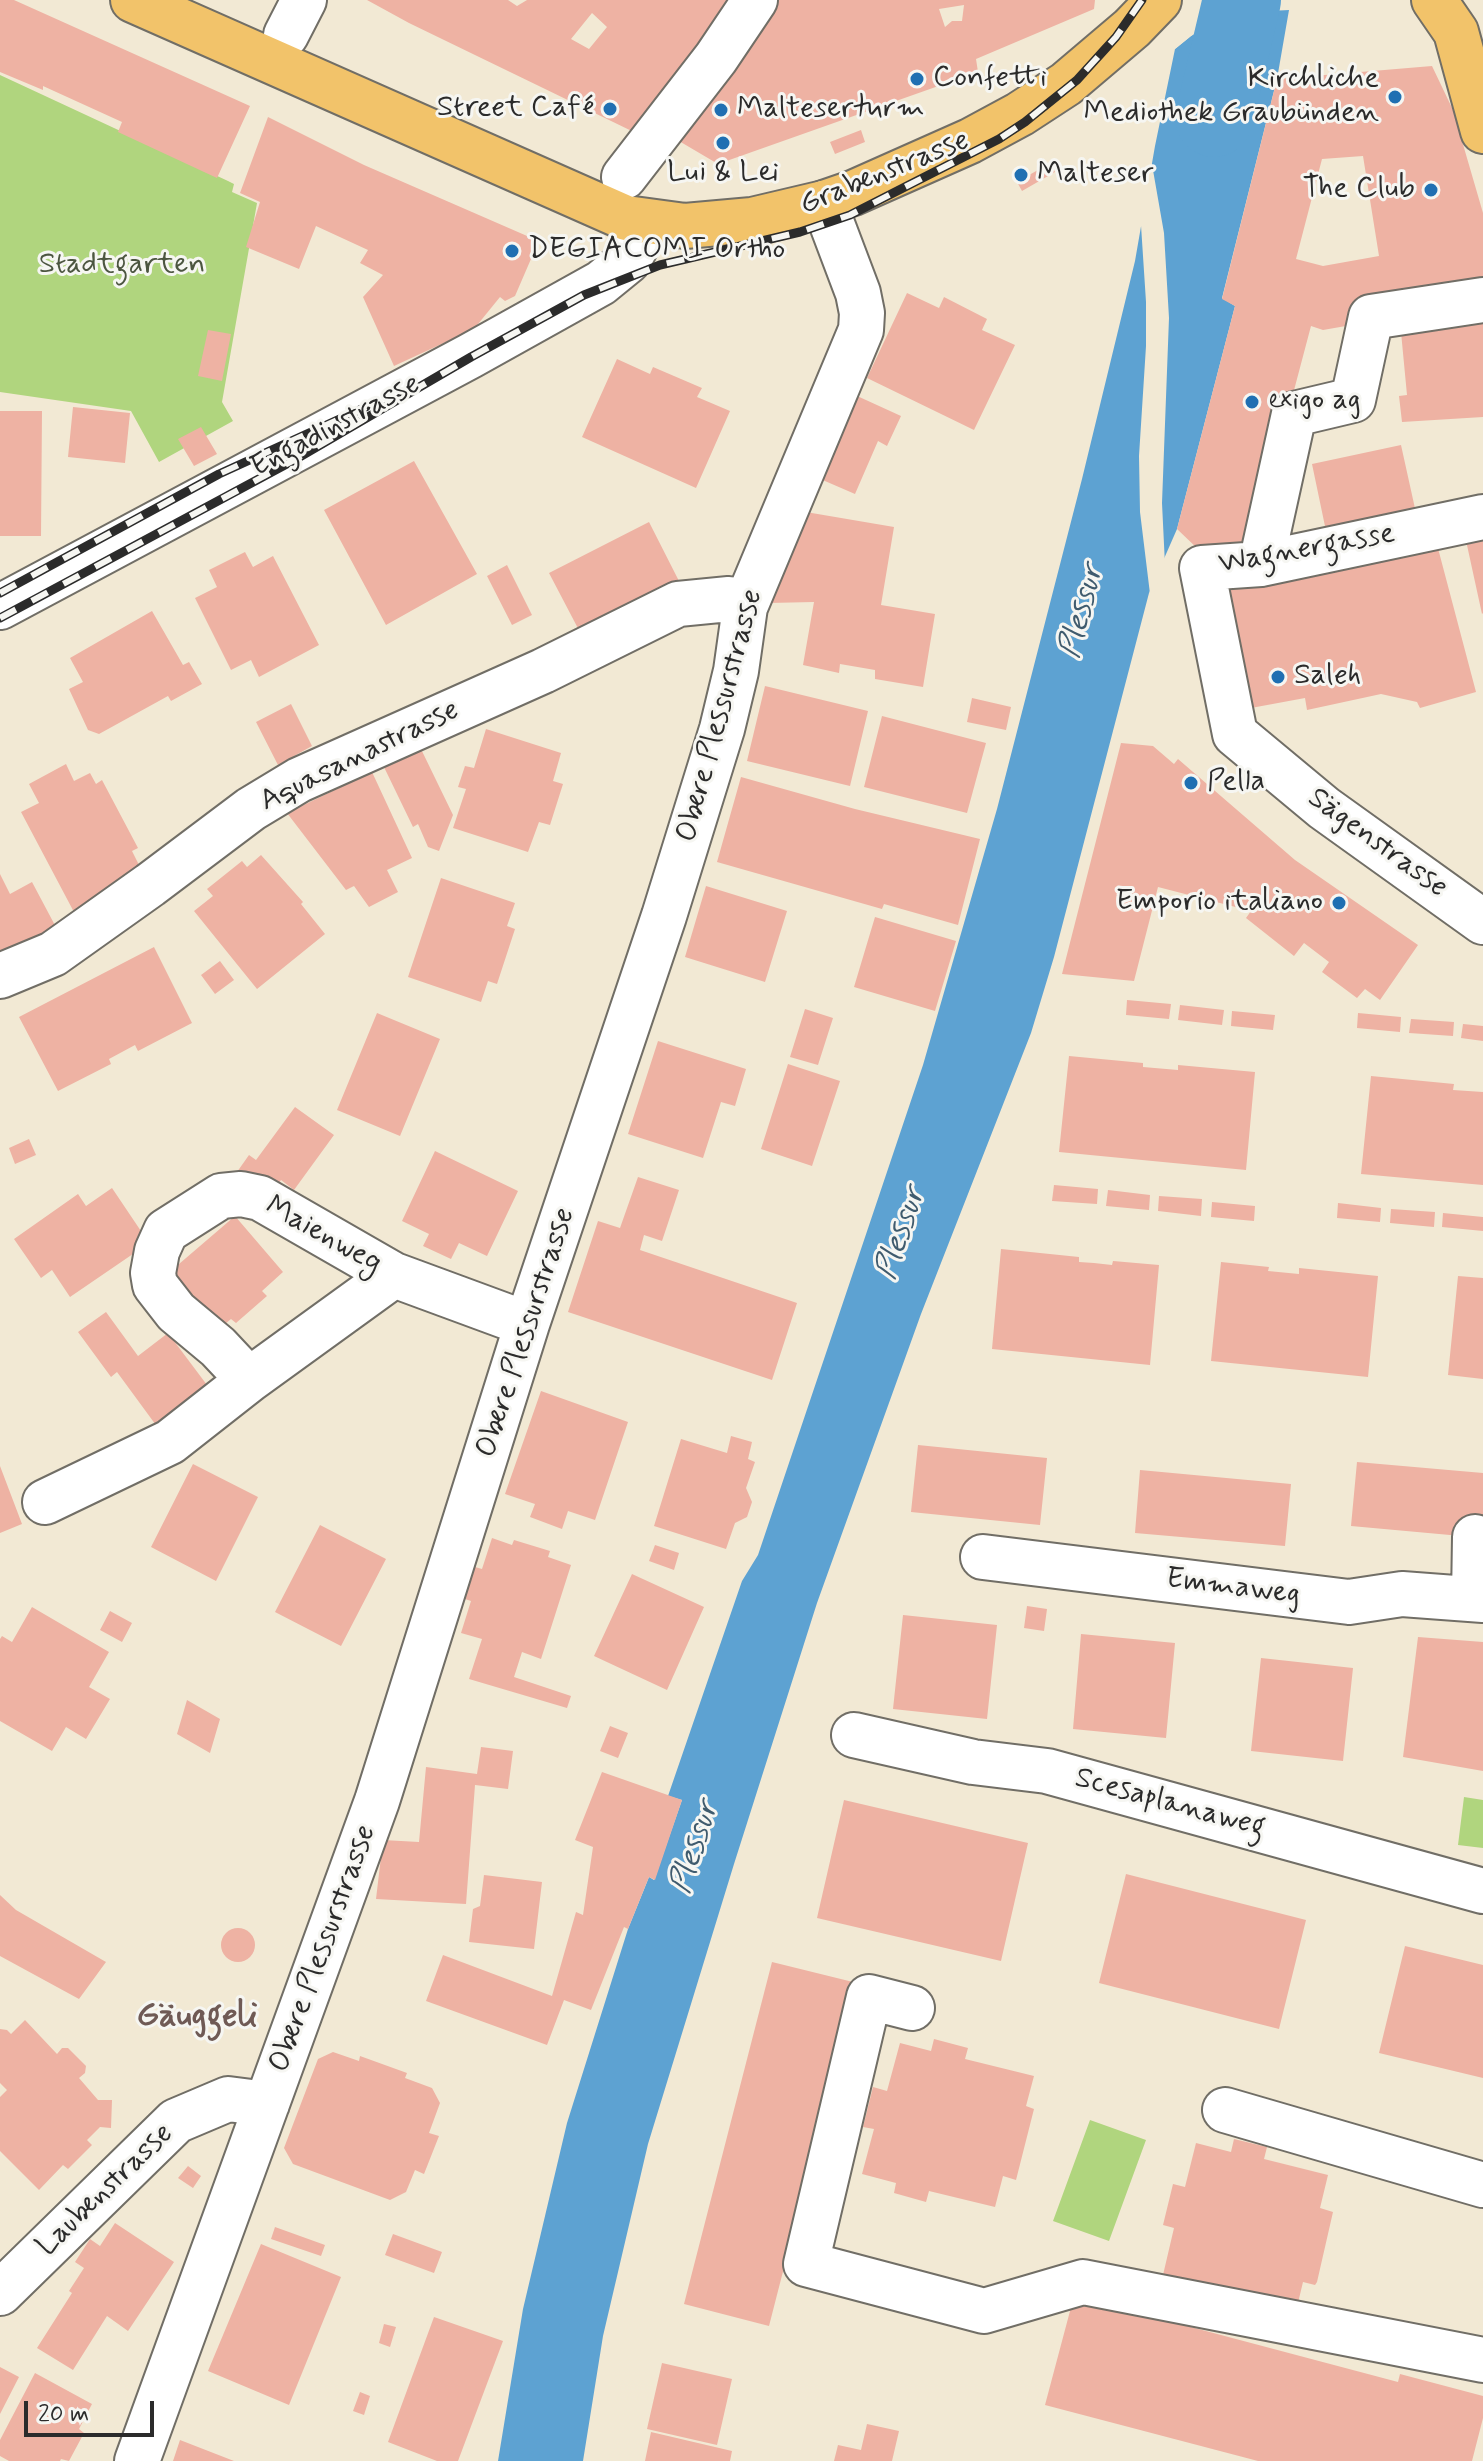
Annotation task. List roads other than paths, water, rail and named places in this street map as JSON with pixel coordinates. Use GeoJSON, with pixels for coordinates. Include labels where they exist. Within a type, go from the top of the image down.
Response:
{"type":"FeatureCollection","features":[{"type":"Feature","properties":{"kind":"main road","name":"Grabenstrasse"},"geometry":{"type":"LineString","coordinates":[[153,4],[626,218],[685,226],[716,225],[824,203],[958,146],[1020,114],[1095,61],[1159,0]]}},
{"type":"Feature","properties":{"kind":"main road"},"geometry":{"type":"LineString","coordinates":[[1436,0],[1456,32],[1483,131]]}},
{"type":"Feature","properties":{"kind":"street"},"geometry":{"type":"LineString","coordinates":[[624,177],[716,58],[755,0]]}},
{"type":"Feature","properties":{"kind":"street","name":"Obere Plessurstrasse"},"geometry":{"type":"LineString","coordinates":[[137,2461],[377,1801],[527,1324],[664,916],[722,729],[736,671],[745,607],[861,330],[858,293],[824,203]]}},
{"type":"Feature","properties":{"kind":"street","name":"Engadinstrasse"},"geometry":{"type":"LineString","coordinates":[[0,607],[601,283],[628,261],[649,223]]}},
{"type":"Feature","properties":{"kind":"street"},"geometry":{"type":"LineString","coordinates":[[1261,564],[1294,414],[1353,400],[1371,317],[1483,300]]}},
{"type":"Feature","properties":{"kind":"street","name":"Wagnergasse"},"geometry":{"type":"LineString","coordinates":[[1235,734],[1202,568],[1261,564],[1483,517]]}},
{"type":"Feature","properties":{"kind":"street","name":"Aquasanastrasse"},"geometry":{"type":"LineString","coordinates":[[0,976],[53,954],[251,809],[299,780],[543,671],[678,604],[729,599],[745,607]]}},
{"type":"Feature","properties":{"kind":"street","name":"Sägenstrasse"},"geometry":{"type":"LineString","coordinates":[[1235,734],[1324,808],[1483,922]]}},
{"type":"Feature","properties":{"kind":"street","name":"Maienweg"},"geometry":{"type":"LineString","coordinates":[[249,1380],[218,1347],[176,1312],[155,1285],[153,1273],[157,1251],[166,1231],[221,1196],[241,1194],[260,1198],[394,1275],[527,1324]]}},
{"type":"Feature","properties":{"kind":"street","name":"Maienweg"},"geometry":{"type":"LineString","coordinates":[[45,1502],[170,1442],[249,1380],[394,1275]]}},
{"type":"Feature","properties":{"kind":"street"},"geometry":{"type":"LineString","coordinates":[[1475,1537],[1478,1600]]}},
{"type":"Feature","properties":{"kind":"street","name":"Emmaweg"},"geometry":{"type":"LineString","coordinates":[[983,1557],[1349,1602],[1402,1594],[1478,1600]]}},
{"type":"Feature","properties":{"kind":"street","name":"Scesaplanaweg"},"geometry":{"type":"LineString","coordinates":[[854,1735],[973,1762],[1047,1771],[1483,1891]]}},
{"type":"Feature","properties":{"kind":"street"},"geometry":{"type":"LineString","coordinates":[[912,2008],[869,1997],[806,2264],[984,2311],[1083,2282],[1464,2346]]}},
{"type":"Feature","properties":{"kind":"street","name":"Laubenstrasse"},"geometry":{"type":"LineString","coordinates":[[0,2293],[176,2121],[228,2099],[267,2104]]}},
{"type":"Feature","properties":{"kind":"street"},"geometry":{"type":"LineString","coordinates":[[1225,2110],[1483,2185]]}},
{"type":"Feature","properties":{"kind":"water"},"geometry":{"type":"Polygon","coordinates":[[[1289,10],[1277,79],[1222,298],[1235,306],[1177,529],[1149,593],[1054,957],[1031,1033],[921,1314],[817,1603],[734,1864],[648,2144],[603,2336],[583,2461],[498,2461],[523,2309],[567,2123],[628,1929],[649,1877],[654,1880],[682,1800],[668,1796],[742,1581],[758,1555],[923,1065],[997,809],[1135,261],[1175,49],[1221,17],[1253,11],[1289,10]]]}},
{"type":"Feature","properties":{"kind":"waterway","name":"Plessur"},"geometry":{"type":"LineString","coordinates":[[1214,118],[1242,0]]}},
{"type":"Feature","properties":{"kind":"railway"},"geometry":{"type":"LineString","coordinates":[[0,618],[296,459],[584,295],[660,265],[800,232],[850,215],[999,139],[1077,80],[1116,37],[1142,0]]}},
{"type":"Feature","properties":{"kind":"railway"},"geometry":{"type":"LineString","coordinates":[[0,593],[219,474],[366,407]]}},
{"type":"Feature","properties":{"kind":"place","name":"Confetti"},"geometry":{"type":"Point","coordinates":[917,79]}},
{"type":"Feature","properties":{"kind":"place","name":"Kirchliche Mediothek Graubünden"},"geometry":{"type":"Point","coordinates":[1395,97]}},
{"type":"Feature","properties":{"kind":"place","name":"Street Café"},"geometry":{"type":"Point","coordinates":[610,109]}},
{"type":"Feature","properties":{"kind":"place","name":"Malteserturm"},"geometry":{"type":"Point","coordinates":[721,110]}},
{"type":"Feature","properties":{"kind":"place","name":"Lui & Lei"},"geometry":{"type":"Point","coordinates":[723,143]}},
{"type":"Feature","properties":{"kind":"place","name":"Malteser"},"geometry":{"type":"Point","coordinates":[1021,175]}},
{"type":"Feature","properties":{"kind":"place","name":"The Club"},"geometry":{"type":"Point","coordinates":[1431,190]}},
{"type":"Feature","properties":{"kind":"place","name":"DEGIACOMI Ortho"},"geometry":{"type":"Point","coordinates":[512,251]}},
{"type":"Feature","properties":{"kind":"place","name":"exigo ag"},"geometry":{"type":"Point","coordinates":[1252,402]}},
{"type":"Feature","properties":{"kind":"place","name":"Saleh"},"geometry":{"type":"Point","coordinates":[1278,677]}},
{"type":"Feature","properties":{"kind":"place","name":"Pella"},"geometry":{"type":"Point","coordinates":[1191,783]}},
{"type":"Feature","properties":{"kind":"place","name":"Emporio italiano"},"geometry":{"type":"Point","coordinates":[1339,903]}},
{"type":"Feature","properties":{"kind":"district","name":"Gäuggeli"},"geometry":{"type":"Point","coordinates":[197,2018]}},
{"type":"Feature","properties":{"kind":"park label","name":"Stadtgarten"},"geometry":{"type":"Point","coordinates":[122,266]}}]}
